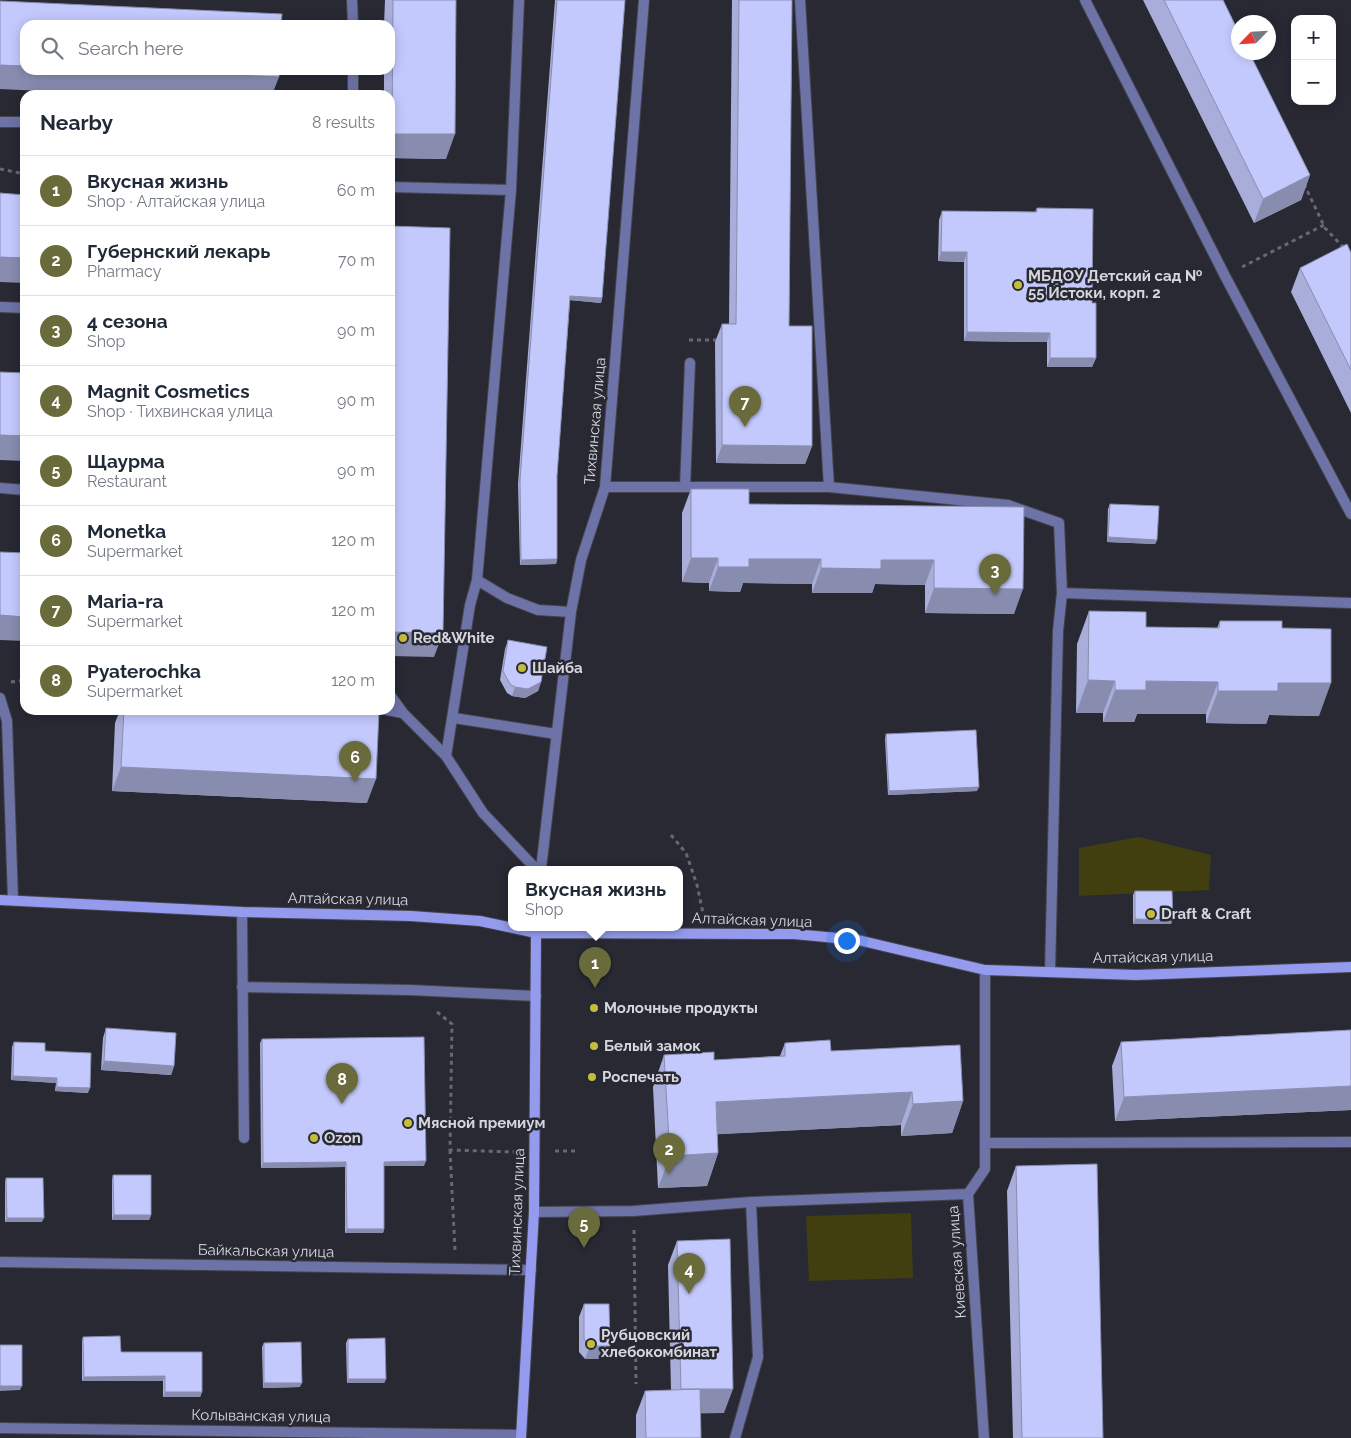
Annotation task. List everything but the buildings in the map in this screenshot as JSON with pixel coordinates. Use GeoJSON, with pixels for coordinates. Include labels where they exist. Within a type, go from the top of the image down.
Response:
{"type":"FeatureCollection","features":[{"type":"Feature","properties":{"kind":"main road","name":"Алтайская улица"},"geometry":{"type":"LineString","coordinates":[[0,900],[242,912],[412,916],[480,921],[508,926]]}},
{"type":"Feature","properties":{"kind":"main road","name":"Тихвинская улица"},"geometry":{"type":"LineString","coordinates":[[521,1437],[534,1212],[536,931]]}},
{"type":"Feature","properties":{"kind":"main road","name":"Алтайская улица"},"geometry":{"type":"LineString","coordinates":[[593,931],[794,934],[858,940],[985,970],[1136,975],[1351,967]]}},
{"type":"Feature","properties":{"kind":"street"},"geometry":{"type":"LineString","coordinates":[[352,0],[353,20]]}},
{"type":"Feature","properties":{"kind":"street"},"geometry":{"type":"LineString","coordinates":[[446,756],[454,718],[470,605],[477,580],[511,190],[519,0]]}},
{"type":"Feature","properties":{"kind":"street","name":"Тихвинская улица"},"geometry":{"type":"LineString","coordinates":[[541,866],[571,612],[581,560],[605,487],[644,0]]}},
{"type":"Feature","properties":{"kind":"street"},"geometry":{"type":"LineString","coordinates":[[800,0],[829,487]]}},
{"type":"Feature","properties":{"kind":"street"},"geometry":{"type":"LineString","coordinates":[[1085,0],[1225,276],[1351,514]]}},
{"type":"Feature","properties":{"kind":"street"},"geometry":{"type":"LineString","coordinates":[[353,75],[353,90]]}},
{"type":"Feature","properties":{"kind":"street"},"geometry":{"type":"LineString","coordinates":[[0,122],[20,122]]}},
{"type":"Feature","properties":{"kind":"street"},"geometry":{"type":"LineString","coordinates":[[395,187],[511,190]]}},
{"type":"Feature","properties":{"kind":"street"},"geometry":{"type":"LineString","coordinates":[[0,307],[20,308]]}},
{"type":"Feature","properties":{"kind":"street"},"geometry":{"type":"LineString","coordinates":[[686,487],[690,363]]}},
{"type":"Feature","properties":{"kind":"street"},"geometry":{"type":"LineString","coordinates":[[605,487],[829,487],[1008,505],[1059,523],[1062,593],[1058,631],[1050,972]]}},
{"type":"Feature","properties":{"kind":"street"},"geometry":{"type":"LineString","coordinates":[[0,488],[20,490]]}},
{"type":"Feature","properties":{"kind":"street"},"geometry":{"type":"LineString","coordinates":[[477,580],[507,598],[538,610],[571,612]]}},
{"type":"Feature","properties":{"kind":"street"},"geometry":{"type":"LineString","coordinates":[[1062,593],[1351,603]]}},
{"type":"Feature","properties":{"kind":"street"},"geometry":{"type":"LineString","coordinates":[[0,698],[7,721],[13,900]]}},
{"type":"Feature","properties":{"kind":"street"},"geometry":{"type":"LineString","coordinates":[[395,702],[403,713],[446,756],[482,813],[533,866]]}},
{"type":"Feature","properties":{"kind":"street"},"geometry":{"type":"LineString","coordinates":[[395,712],[403,713]]}},
{"type":"Feature","properties":{"kind":"street"},"geometry":{"type":"LineString","coordinates":[[454,718],[556,734]]}},
{"type":"Feature","properties":{"kind":"street"},"geometry":{"type":"LineString","coordinates":[[242,912],[244,1138]]}},
{"type":"Feature","properties":{"kind":"street","name":"Киевская улица"},"geometry":{"type":"LineString","coordinates":[[984,1438],[968,1194],[985,1169],[985,970]]}},
{"type":"Feature","properties":{"kind":"street"},"geometry":{"type":"LineString","coordinates":[[242,986],[410,990],[536,996]]}},
{"type":"Feature","properties":{"kind":"street"},"geometry":{"type":"LineString","coordinates":[[985,1143],[1351,1142]]}},
{"type":"Feature","properties":{"kind":"street"},"geometry":{"type":"LineString","coordinates":[[534,1212],[633,1211],[752,1202],[968,1194]]}},
{"type":"Feature","properties":{"kind":"street"},"geometry":{"type":"LineString","coordinates":[[734,1438],[758,1357],[752,1202]]}},
{"type":"Feature","properties":{"kind":"street","name":"Байкальская улица"},"geometry":{"type":"LineString","coordinates":[[0,1262],[531,1270]]}},
{"type":"Feature","properties":{"kind":"street","name":"Колыванская улица"},"geometry":{"type":"LineString","coordinates":[[0,1428],[521,1437]]}},
{"type":"Feature","properties":{"kind":"path"},"geometry":{"type":"LineString","coordinates":[[0,169],[20,173]]}},
{"type":"Feature","properties":{"kind":"path"},"geometry":{"type":"LineString","coordinates":[[1301,176],[1324,226],[1344,249]]}},
{"type":"Feature","properties":{"kind":"path"},"geometry":{"type":"LineString","coordinates":[[1225,276],[1324,226]]}},
{"type":"Feature","properties":{"kind":"path"},"geometry":{"type":"LineString","coordinates":[[689,340],[726,340]]}},
{"type":"Feature","properties":{"kind":"path"},"geometry":{"type":"LineString","coordinates":[[670,834],[686,853],[697,885],[706,933]]}},
{"type":"Feature","properties":{"kind":"path"},"geometry":{"type":"LineString","coordinates":[[410,990],[452,1024],[450,1150],[455,1269]]}},
{"type":"Feature","properties":{"kind":"path"},"geometry":{"type":"LineString","coordinates":[[450,1150],[577,1151]]}},
{"type":"Feature","properties":{"kind":"path"},"geometry":{"type":"LineString","coordinates":[[633,1211],[636,1384]]}},
{"type":"Feature","properties":{"kind":"shaded area"},"geometry":{"type":"Polygon","coordinates":[[[1139,837],[1211,855],[1209,890],[1079,896],[1079,848],[1139,837]]]}},
{"type":"Feature","properties":{"kind":"shaded area"},"geometry":{"type":"Polygon","coordinates":[[[911,1213],[913,1278],[809,1281],[806,1216],[911,1213]]]}},
{"type":"Feature","properties":{"kind":"place","name":"МБДОУ Детский сад № 55 Истоки, корп. 2"},"geometry":{"type":"Point","coordinates":[1018,285]}},
{"type":"Feature","properties":{"kind":"place","name":"Maria-ra"},"geometry":{"type":"Point","coordinates":[745,427]}},
{"type":"Feature","properties":{"kind":"place","name":"4 сезона"},"geometry":{"type":"Point","coordinates":[995,595]}},
{"type":"Feature","properties":{"kind":"place","name":"Red&White"},"geometry":{"type":"Point","coordinates":[403,638]}},
{"type":"Feature","properties":{"kind":"place","name":"Шайба"},"geometry":{"type":"Point","coordinates":[522,668]}},
{"type":"Feature","properties":{"kind":"place","name":"Monetka"},"geometry":{"type":"Point","coordinates":[355,782]}},
{"type":"Feature","properties":{"kind":"place","name":"Draft & Craft"},"geometry":{"type":"Point","coordinates":[1151,914]}},
{"type":"Feature","properties":{"kind":"place","name":"Вкусная жизнь"},"geometry":{"type":"Point","coordinates":[595,988]}},
{"type":"Feature","properties":{"kind":"place","name":"Молочные продукты"},"geometry":{"type":"Point","coordinates":[594,1008]}},
{"type":"Feature","properties":{"kind":"place","name":"Белый замок"},"geometry":{"type":"Point","coordinates":[594,1046]}},
{"type":"Feature","properties":{"kind":"place","name":"Роспечать"},"geometry":{"type":"Point","coordinates":[592,1077]}},
{"type":"Feature","properties":{"kind":"place","name":"Pyaterochka"},"geometry":{"type":"Point","coordinates":[342,1104]}},
{"type":"Feature","properties":{"kind":"place","name":"Мясной премиум"},"geometry":{"type":"Point","coordinates":[408,1123]}},
{"type":"Feature","properties":{"kind":"place","name":"Ozon"},"geometry":{"type":"Point","coordinates":[314,1138]}},
{"type":"Feature","properties":{"kind":"place","name":"Губернский лекарь"},"geometry":{"type":"Point","coordinates":[669,1174]}},
{"type":"Feature","properties":{"kind":"place","name":"Щаурма"},"geometry":{"type":"Point","coordinates":[584,1248]}},
{"type":"Feature","properties":{"kind":"place","name":"Magnit Cosmetics"},"geometry":{"type":"Point","coordinates":[689,1294]}},
{"type":"Feature","properties":{"kind":"place","name":"Рубцовский хлебокомбинат"},"geometry":{"type":"Point","coordinates":[591,1344]}}]}
